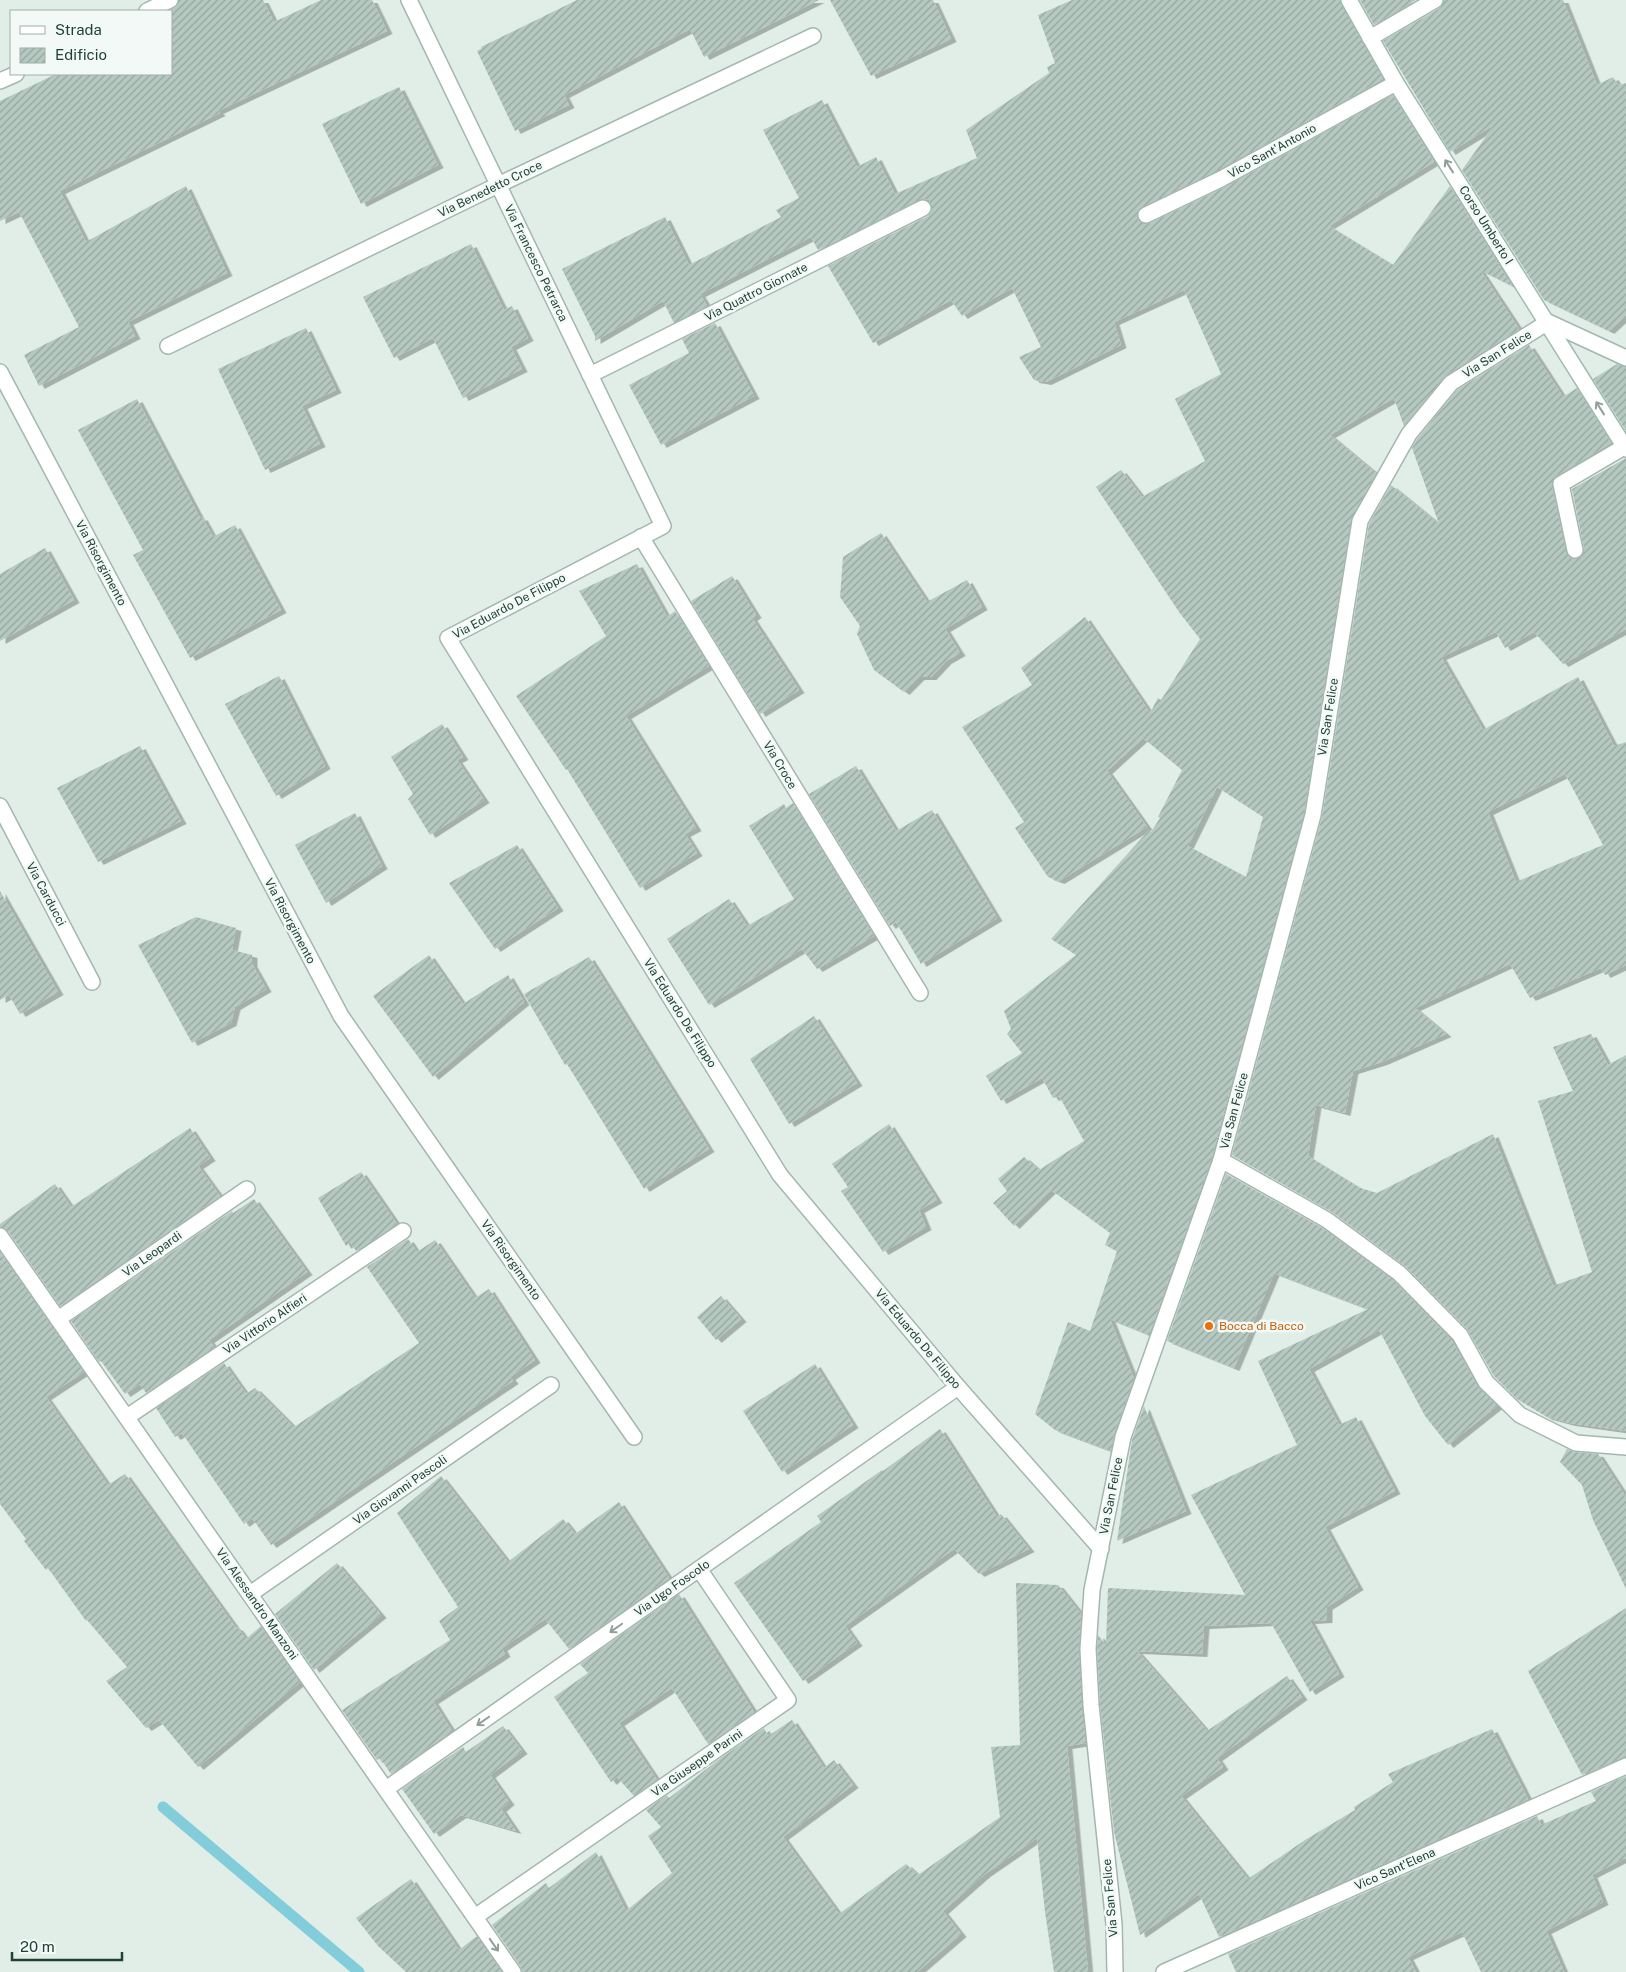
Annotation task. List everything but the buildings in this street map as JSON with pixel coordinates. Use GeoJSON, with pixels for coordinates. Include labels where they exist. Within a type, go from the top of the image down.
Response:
{"type":"FeatureCollection","features":[{"type":"Feature","properties":{"kind":"street"},"geometry":{"type":"LineString","coordinates":[[149,10],[170,0]]}},
{"type":"Feature","properties":{"kind":"street","name":"Via Francesco Petrarca"},"geometry":{"type":"LineString","coordinates":[[408,0],[663,526]]}},
{"type":"Feature","properties":{"kind":"street","name":"Corso Umberto I"},"geometry":{"type":"LineString","coordinates":[[1349,0],[1396,83],[1548,322],[1625,448]]}},
{"type":"Feature","properties":{"kind":"street"},"geometry":{"type":"LineString","coordinates":[[1370,38],[1435,0]]}},
{"type":"Feature","properties":{"kind":"street","name":"Via Benedetto Croce"},"geometry":{"type":"LineString","coordinates":[[168,346],[498,185],[813,36]]}},
{"type":"Feature","properties":{"kind":"street"},"geometry":{"type":"LineString","coordinates":[[0,81],[14,75]]}},
{"type":"Feature","properties":{"kind":"street","name":"Vico Sant'Antonio"},"geometry":{"type":"LineString","coordinates":[[1146,215],[1221,179],[1396,83]]}},
{"type":"Feature","properties":{"kind":"street","name":"Via Quattro Giornate"},"geometry":{"type":"LineString","coordinates":[[590,375],[923,208]]}},
{"type":"Feature","properties":{"kind":"street"},"geometry":{"type":"LineString","coordinates":[[1548,322],[1626,358]]}},
{"type":"Feature","properties":{"kind":"street","name":"Via San Felice"},"geometry":{"type":"LineString","coordinates":[[1115,1972],[1114,1924],[1100,1798],[1088,1649],[1092,1590],[1102,1549],[1123,1436],[1221,1160],[1313,815],[1360,521],[1409,434],[1451,383],[1548,322]]}},
{"type":"Feature","properties":{"kind":"street","name":"Via Risorgimento"},"geometry":{"type":"LineString","coordinates":[[0,372],[341,1016],[634,1437]]}},
{"type":"Feature","properties":{"kind":"street"},"geometry":{"type":"LineString","coordinates":[[1575,550],[1561,484],[1625,448]]}},
{"type":"Feature","properties":{"kind":"street","name":"Via Eduardo De Filippo"},"geometry":{"type":"LineString","coordinates":[[663,526],[448,638],[780,1175],[958,1387],[1102,1549]]}},
{"type":"Feature","properties":{"kind":"street","name":"Via Croce"},"geometry":{"type":"LineString","coordinates":[[641,537],[920,993]]}},
{"type":"Feature","properties":{"kind":"street","name":"Via Carducci"},"geometry":{"type":"LineString","coordinates":[[0,806],[92,982]]}},
{"type":"Feature","properties":{"kind":"street"},"geometry":{"type":"LineString","coordinates":[[1221,1160],[1327,1220],[1398,1273],[1460,1335],[1486,1382],[1520,1415],[1576,1442],[1626,1447]]}},
{"type":"Feature","properties":{"kind":"street","name":"Via Leopardi"},"geometry":{"type":"LineString","coordinates":[[58,1319],[247,1189]]}},
{"type":"Feature","properties":{"kind":"street","name":"Via Vittorio Alfieri"},"geometry":{"type":"LineString","coordinates":[[127,1417],[403,1231]]}},
{"type":"Feature","properties":{"kind":"street","name":"Via Alessandro Manzoni"},"geometry":{"type":"LineString","coordinates":[[0,1236],[514,1972]]}},
{"type":"Feature","properties":{"kind":"street","name":"Via Giovanni Pascoli"},"geometry":{"type":"LineString","coordinates":[[250,1594],[550,1385]]}},
{"type":"Feature","properties":{"kind":"street","name":"Via Ugo Foscolo"},"geometry":{"type":"LineString","coordinates":[[386,1790],[958,1387]]}},
{"type":"Feature","properties":{"kind":"street","name":"Via Giuseppe Parini"},"geometry":{"type":"LineString","coordinates":[[476,1917],[788,1700],[698,1570]]}},
{"type":"Feature","properties":{"kind":"street","name":"Vico Sant'Elena"},"geometry":{"type":"LineString","coordinates":[[1164,1972],[1626,1766]]}},
{"type":"Feature","properties":{"kind":"waterway"},"geometry":{"type":"LineString","coordinates":[[163,1807],[359,1972]]}},
{"type":"Feature","properties":{"kind":"place","name":"Bocca di Bacco"},"geometry":{"type":"Point","coordinates":[1209,1326]}}]}
